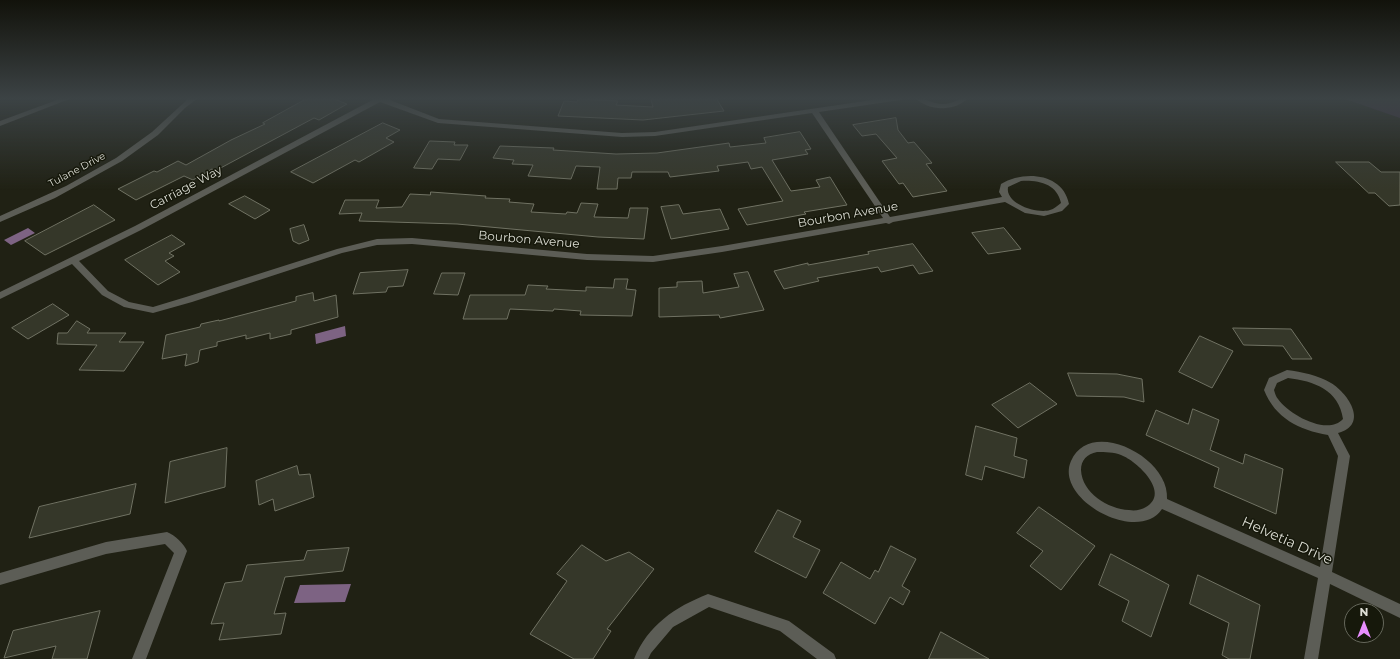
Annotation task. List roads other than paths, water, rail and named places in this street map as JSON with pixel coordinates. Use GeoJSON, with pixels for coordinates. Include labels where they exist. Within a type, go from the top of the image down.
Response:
{"type":"FeatureCollection","features":[{"type":"Feature","properties":{"kind":"street","name":"Tulane Drive"},"geometry":{"type":"LineString","coordinates":[[0,219],[22,210],[99,171],[161,129]]}},
{"type":"Feature","properties":{"kind":"street","name":"Carriage Way"},"geometry":{"type":"LineString","coordinates":[[0,296],[138,228],[325,129]]}},
{"type":"Feature","properties":{"kind":"street"},"geometry":{"type":"LineString","coordinates":[[540,129],[622,135],[655,134],[691,129]]}},
{"type":"Feature","properties":{"kind":"street"},"geometry":{"type":"LineString","coordinates":[[826,129],[889,220]]}},
{"type":"Feature","properties":{"kind":"street"},"geometry":{"type":"LineString","coordinates":[[1030,177],[1042,179],[1054,185],[1061,190],[1066,197],[1065,204],[1060,209],[1051,212],[1039,213],[1015,206],[1007,199],[1003,192],[1004,186],[1009,181],[1018,178],[1030,177]]}},
{"type":"Feature","properties":{"kind":"street","name":"Bourbon Avenue"},"geometry":{"type":"LineString","coordinates":[[73,260],[105,293],[127,305],[153,310],[189,300],[340,251],[377,242],[412,241],[587,256],[654,260],[1007,199]]}},
{"type":"Feature","properties":{"kind":"street"},"geometry":{"type":"LineString","coordinates":[[1287,374],[1302,375],[1317,380],[1331,389],[1343,399],[1349,410],[1349,420],[1343,427],[1332,430],[1316,429],[1300,423],[1285,414],[1274,403],[1269,392],[1270,383],[1276,377],[1287,374]]}},
{"type":"Feature","properties":{"kind":"street"},"geometry":{"type":"LineString","coordinates":[[1311,659],[1344,456],[1332,430]]}},
{"type":"Feature","properties":{"kind":"street"},"geometry":{"type":"LineString","coordinates":[[1097,447],[1112,448],[1129,453],[1144,463],[1155,475],[1161,489],[1160,502],[1153,511],[1139,516],[1122,516],[1105,510],[1089,499],[1079,486],[1074,472],[1076,460],[1084,452],[1097,447]]}},
{"type":"Feature","properties":{"kind":"street","name":"Helvetia Drive"},"geometry":{"type":"LineString","coordinates":[[1160,502],[1324,575],[1400,611]]}},
{"type":"Feature","properties":{"kind":"street"},"geometry":{"type":"LineString","coordinates":[[0,579],[106,548],[167,538],[181,551],[139,659]]}},
{"type":"Feature","properties":{"kind":"street"},"geometry":{"type":"LineString","coordinates":[[641,659],[646,648],[668,622],[708,600],[784,626],[828,659]]}}]}
